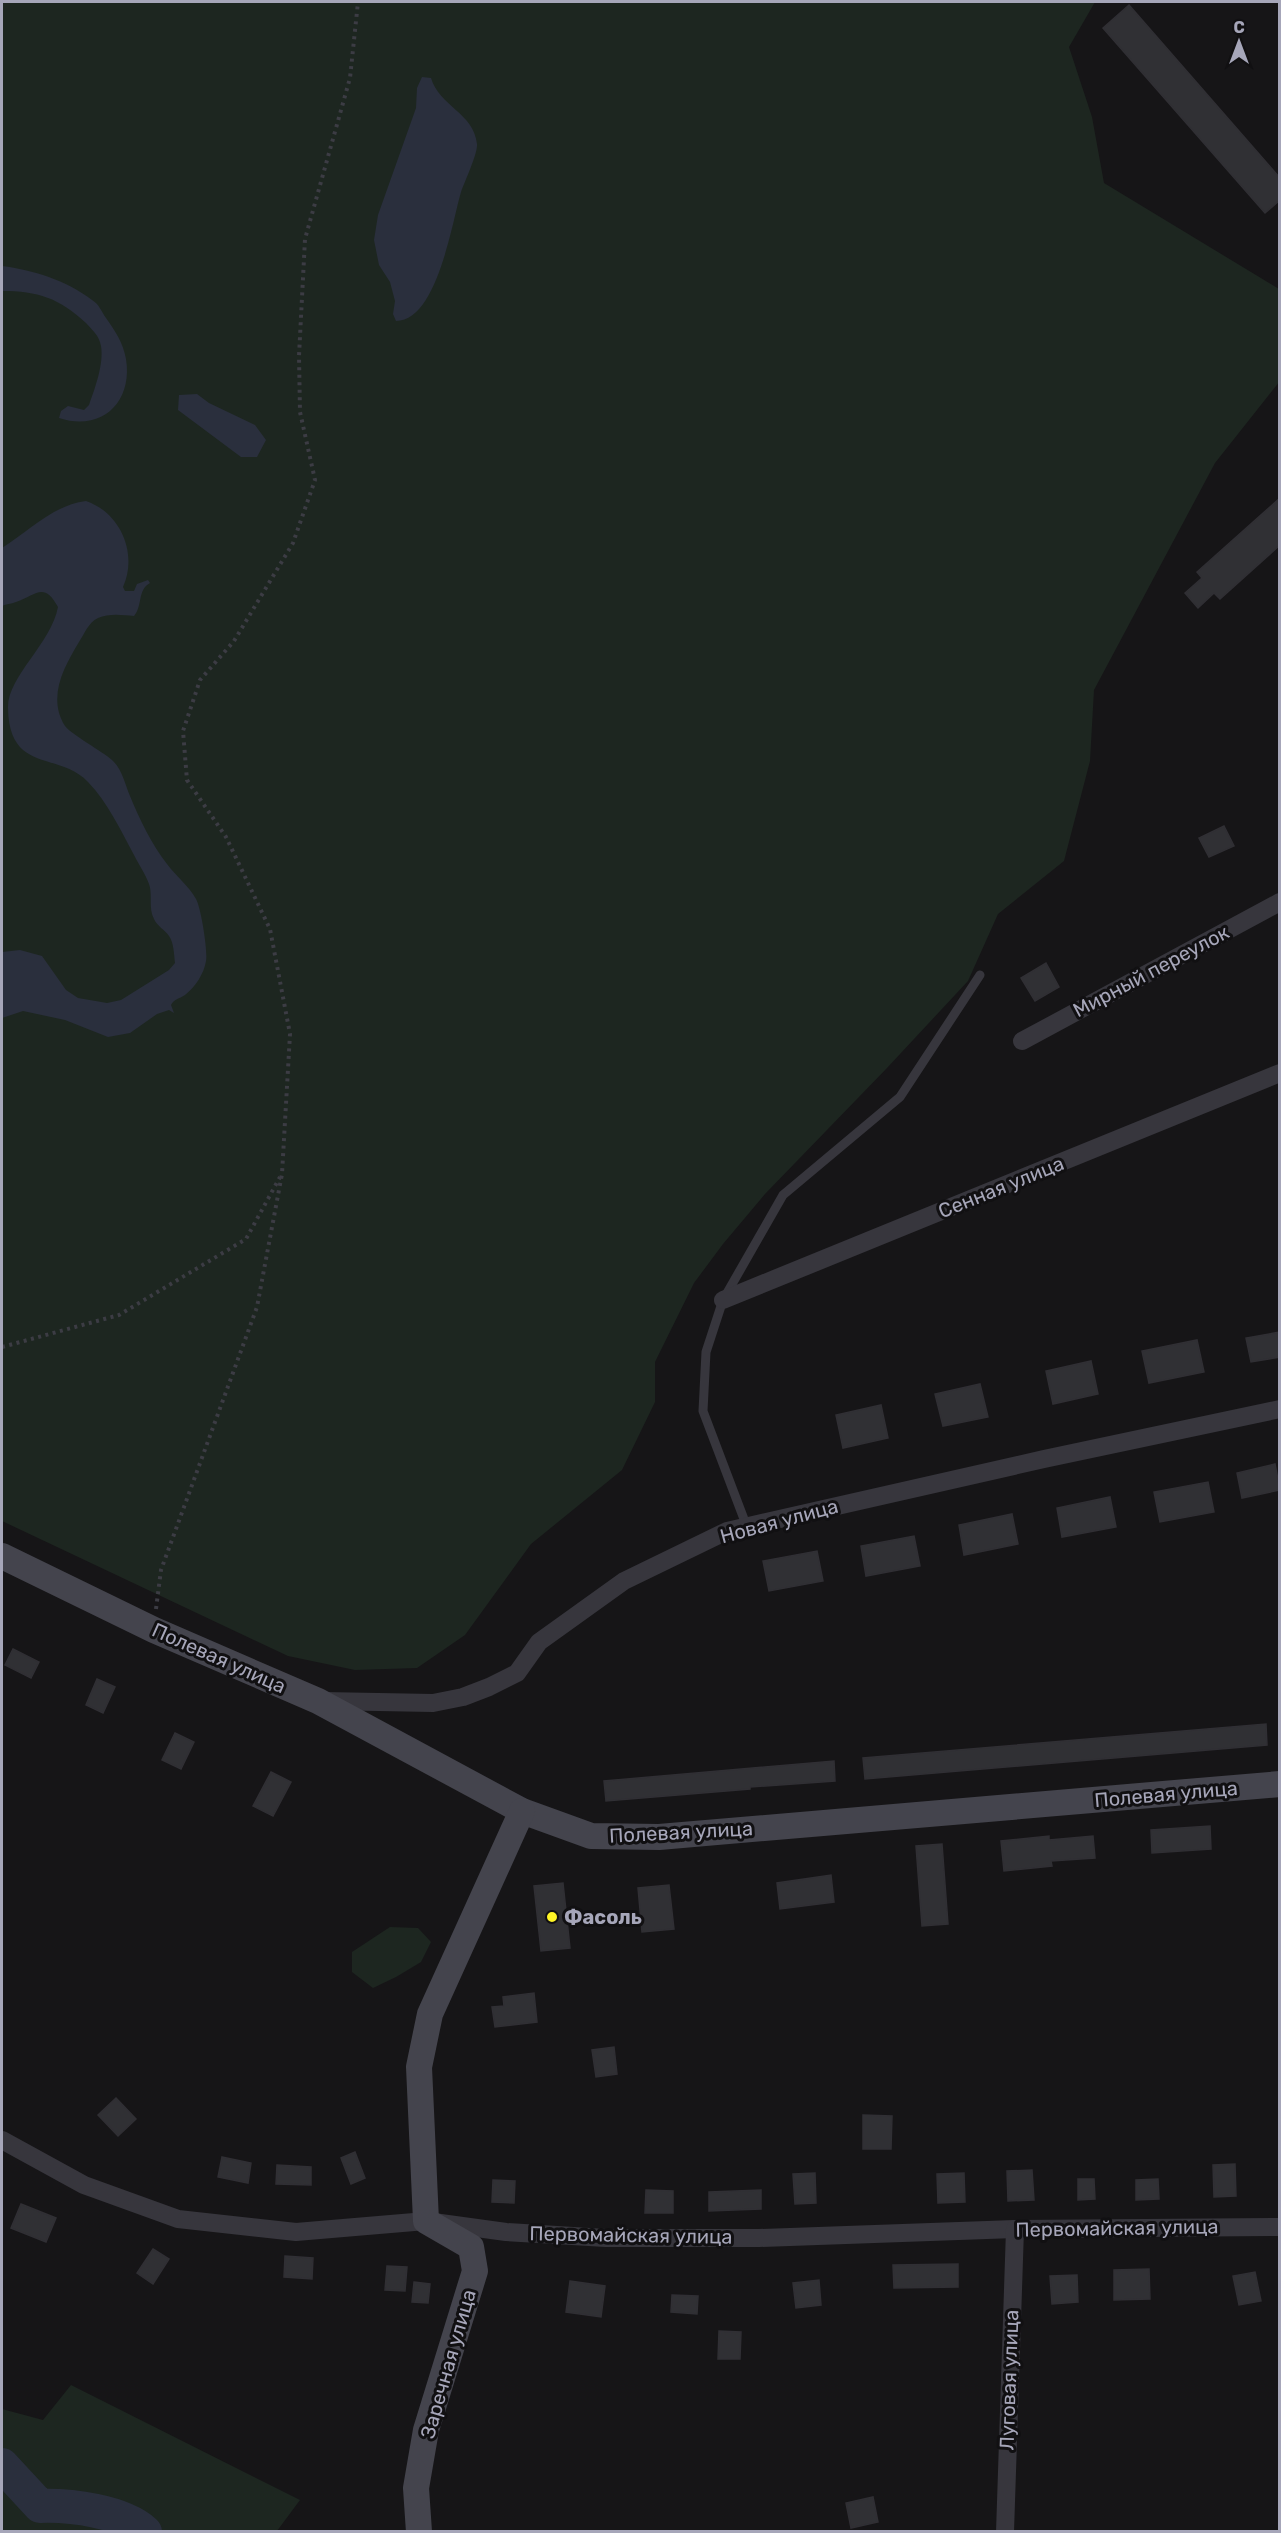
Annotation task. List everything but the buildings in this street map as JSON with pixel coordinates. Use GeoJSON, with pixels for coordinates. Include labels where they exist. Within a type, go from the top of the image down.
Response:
{"type":"FeatureCollection","features":[{"type":"Feature","properties":{"kind":"street","name":"Мирный переулок"},"geometry":{"type":"LineString","coordinates":[[1022,1041],[1280,902]]}},
{"type":"Feature","properties":{"kind":"street","name":"Сенная улица"},"geometry":{"type":"LineString","coordinates":[[723,1300],[1280,1073]]}},
{"type":"Feature","properties":{"kind":"street","name":"Новая улица"},"geometry":{"type":"LineString","coordinates":[[318,1701],[433,1703],[463,1697],[489,1687],[517,1673],[539,1642],[624,1581],[727,1531],[1044,1459],[1280,1409]]}},
{"type":"Feature","properties":{"kind":"street","name":"Полевая улица"},"geometry":{"type":"LineString","coordinates":[[2,1556],[154,1630],[318,1701],[522,1811],[591,1836],[659,1837],[1280,1784]]}},
{"type":"Feature","properties":{"kind":"street"},"geometry":{"type":"LineString","coordinates":[[426,2221],[419,2067],[430,2014],[522,1811]]}},
{"type":"Feature","properties":{"kind":"street","name":"Первомайская улица"},"geometry":{"type":"LineString","coordinates":[[2,2140],[84,2185],[178,2219],[296,2232],[426,2221],[506,2232],[606,2238],[759,2238],[1015,2229],[1280,2227]]}},
{"type":"Feature","properties":{"kind":"street","name":"Заречная улица"},"geometry":{"type":"LineString","coordinates":[[419,2532],[416,2488],[426,2430],[475,2271],[471,2247],[426,2221]]}},
{"type":"Feature","properties":{"kind":"street","name":"Луговая улица"},"geometry":{"type":"LineString","coordinates":[[1005,2532],[1015,2229]]}},
{"type":"Feature","properties":{"kind":"lane"},"geometry":{"type":"LineString","coordinates":[[747,1527],[703,1411],[706,1352],[723,1300],[783,1195],[900,1097],[980,975]]}},
{"type":"Feature","properties":{"kind":"path"},"geometry":{"type":"LineString","coordinates":[[154,1630],[161,1570],[257,1307],[282,1174],[290,1034],[270,929],[226,837],[187,780],[183,731],[200,680],[234,641],[293,543],[315,480],[300,412],[299,356],[304,238],[350,78],[358,2]]}},
{"type":"Feature","properties":{"kind":"path"},"geometry":{"type":"LineString","coordinates":[[2,1347],[119,1315],[246,1239],[282,1174]]}},
{"type":"Feature","properties":{"kind":"shaded area"},"geometry":{"type":"Polygon","coordinates":[[[2,2],[1095,2],[1069,47],[1092,117],[1104,183],[1279,289],[1280,381],[1215,463],[1094,690],[1090,761],[1064,861],[998,914],[968,981],[765,1194],[694,1283],[655,1362],[655,1402],[622,1470],[531,1544],[465,1635],[417,1668],[355,1670],[288,1656],[2,1521],[2,2]]]}},
{"type":"Feature","properties":{"kind":"shaded area"},"geometry":{"type":"Polygon","coordinates":[[[390,1927],[418,1928],[431,1942],[421,1962],[373,1988],[352,1972],[352,1952],[390,1927]]]}},
{"type":"Feature","properties":{"kind":"shaded area"},"geometry":{"type":"Polygon","coordinates":[[[71,2385],[300,2500],[277,2531],[2,2531],[2,2409],[43,2420],[71,2385]]]}},
{"type":"Feature","properties":{"kind":"water"},"geometry":{"type":"Polygon","coordinates":[[[422,77],[431,78],[441,96],[470,125],[477,148],[432,288],[422,305],[410,317],[396,321],[393,314],[395,301],[390,282],[379,265],[374,240],[378,215],[416,108],[417,88],[422,77]]]}},
{"type":"Feature","properties":{"kind":"water"},"geometry":{"type":"Polygon","coordinates":[[[2,266],[37,273],[60,282],[82,293],[98,306],[118,337],[126,359],[125,388],[111,410],[89,421],[59,418],[61,411],[68,406],[84,410],[89,405],[100,368],[102,353],[100,342],[86,323],[67,307],[27,292],[2,291],[2,266]]]}},
{"type":"Feature","properties":{"kind":"water"},"geometry":{"type":"Polygon","coordinates":[[[197,394],[209,403],[255,425],[266,440],[257,457],[241,457],[178,410],[179,395],[197,394]]]}},
{"type":"Feature","properties":{"kind":"water"},"geometry":{"type":"Polygon","coordinates":[[[86,501],[109,515],[123,536],[128,561],[123,587],[125,591],[134,591],[137,584],[148,580],[150,583],[143,590],[134,616],[102,616],[87,628],[63,672],[57,704],[65,726],[107,756],[118,768],[137,813],[161,857],[196,899],[202,920],[206,956],[203,971],[196,984],[171,1005],[174,1013],[169,1010],[157,1014],[130,1033],[108,1037],[65,1020],[23,1011],[2,1018],[2,952],[20,950],[42,956],[66,990],[78,998],[107,1003],[121,1000],[169,970],[175,963],[171,939],[152,915],[150,888],[147,880],[102,799],[88,782],[76,773],[26,752],[17,743],[11,729],[8,708],[14,684],[47,634],[58,607],[53,599],[44,592],[2,606],[2,548],[52,513],[74,503],[86,501]]]}},
{"type":"Feature","properties":{"kind":"waterway"},"geometry":{"type":"LineString","coordinates":[[2,2465],[40,2506],[80,2508],[110,2514],[145,2532]]}},
{"type":"Feature","properties":{"kind":"place","name":"Фасоль"},"geometry":{"type":"Point","coordinates":[552,1917]}}]}
